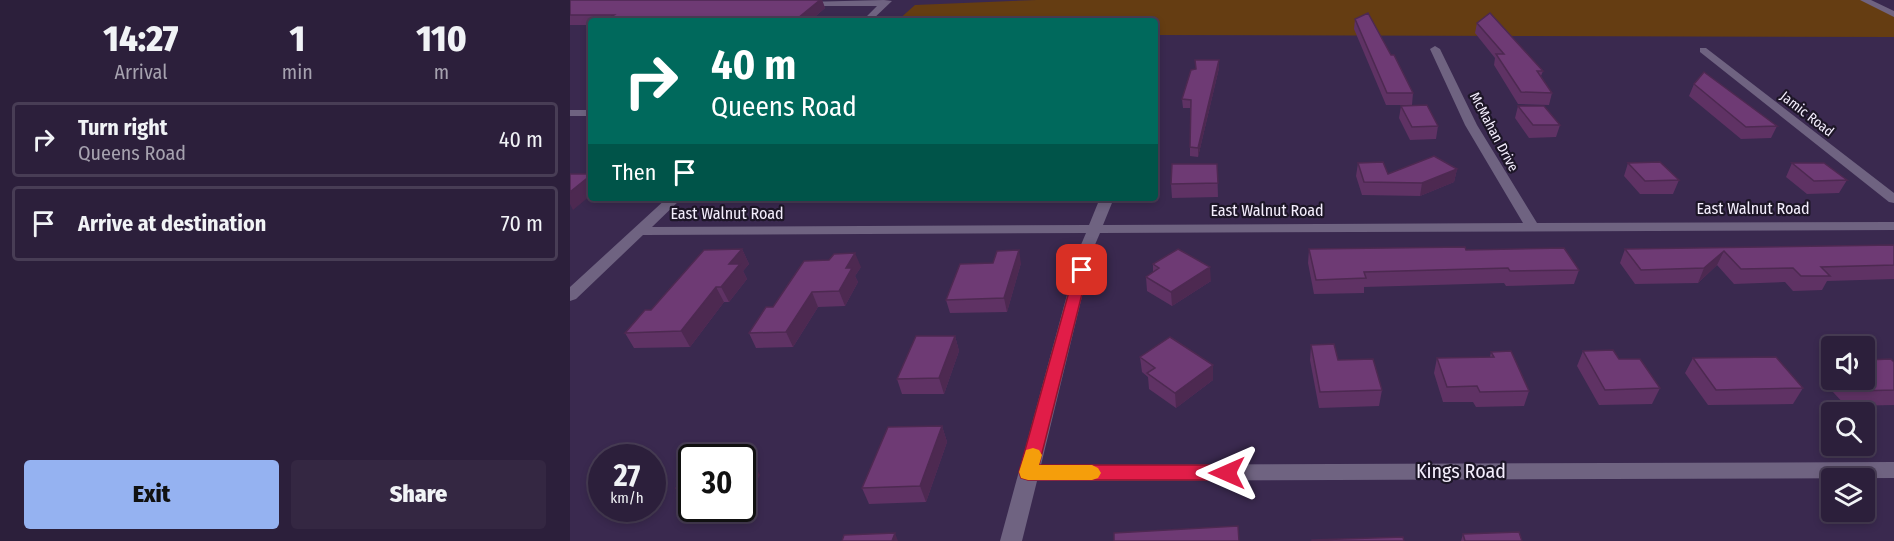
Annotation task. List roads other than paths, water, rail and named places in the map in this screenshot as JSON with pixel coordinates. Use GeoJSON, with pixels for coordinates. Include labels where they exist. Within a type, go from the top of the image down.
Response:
{"type":"FeatureCollection","features":[{"type":"Feature","properties":{"kind":"street"},"geometry":{"type":"LineString","coordinates":[[1864,0],[1894,14]]}},
{"type":"Feature","properties":{"kind":"street"},"geometry":{"type":"LineString","coordinates":[[790,4],[887,2]]}},
{"type":"Feature","properties":{"kind":"street"},"geometry":{"type":"LineString","coordinates":[[870,18],[887,2]]}},
{"type":"Feature","properties":{"kind":"street","name":"McMahan Drive"},"geometry":{"type":"LineString","coordinates":[[1435,49],[1471,125],[1532,227]]}},
{"type":"Feature","properties":{"kind":"street","name":"Jamic Road"},"geometry":{"type":"LineString","coordinates":[[1703,51],[1894,199]]}},
{"type":"Feature","properties":{"kind":"street"},"geometry":{"type":"LineString","coordinates":[[570,113],[588,113]]}},
{"type":"Feature","properties":{"kind":"street"},"geometry":{"type":"LineString","coordinates":[[570,296],[672,201]]}},
{"type":"Feature","properties":{"kind":"street"},"geometry":{"type":"LineString","coordinates":[[1011,541],[1088,247],[1106,201]]}},
{"type":"Feature","properties":{"kind":"street","name":"East Walnut Road"},"geometry":{"type":"LineString","coordinates":[[639,231],[1894,226]]}},
{"type":"Feature","properties":{"kind":"street","name":"Kings Road"},"geometry":{"type":"LineString","coordinates":[[1028,472],[1894,471]]}}]}
